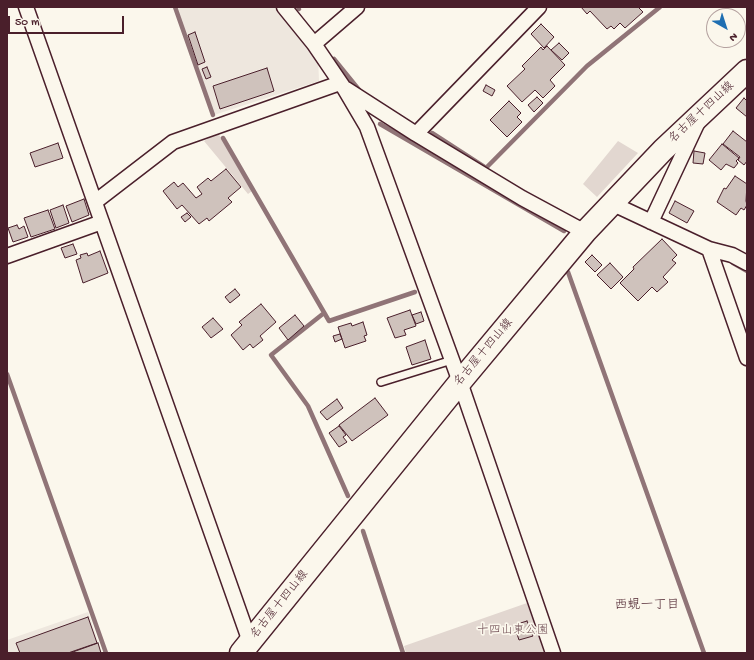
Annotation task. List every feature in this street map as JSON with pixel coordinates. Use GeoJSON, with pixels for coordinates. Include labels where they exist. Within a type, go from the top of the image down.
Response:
{"type":"FeatureCollection","features":[{"type":"Feature","properties":{"kind":"main road","name":"名古屋十四山線"},"geometry":{"type":"LineString","coordinates":[[246,647],[460,382],[585,232],[611,203],[703,111],[747,71]]}},
{"type":"Feature","properties":{"kind":"street"},"geometry":{"type":"LineString","coordinates":[[26,7],[102,222],[246,647]]}},
{"type":"Feature","properties":{"kind":"street"},"geometry":{"type":"LineString","coordinates":[[284,7],[314,44],[367,127],[460,382],[553,653]]}},
{"type":"Feature","properties":{"kind":"street"},"geometry":{"type":"LineString","coordinates":[[314,44],[357,7]]}},
{"type":"Feature","properties":{"kind":"street"},"geometry":{"type":"LineString","coordinates":[[416,134],[539,7]]}},
{"type":"Feature","properties":{"kind":"street"},"geometry":{"type":"LineString","coordinates":[[95,202],[173,142],[342,86]]}},
{"type":"Feature","properties":{"kind":"street"},"geometry":{"type":"LineString","coordinates":[[342,86],[416,134],[522,198],[585,232]]}},
{"type":"Feature","properties":{"kind":"street"},"geometry":{"type":"LineString","coordinates":[[650,222],[703,111]]}},
{"type":"Feature","properties":{"kind":"street"},"geometry":{"type":"LineString","coordinates":[[611,203],[709,250],[732,255],[747,263]]}},
{"type":"Feature","properties":{"kind":"street"},"geometry":{"type":"LineString","coordinates":[[7,256],[102,222]]}},
{"type":"Feature","properties":{"kind":"street"},"geometry":{"type":"LineString","coordinates":[[709,250],[747,358]]}},
{"type":"Feature","properties":{"kind":"lane"},"geometry":{"type":"LineString","coordinates":[[381,382],[452,360]]}},
{"type":"Feature","properties":{"kind":"shaded area"},"geometry":{"type":"Polygon","coordinates":[[[176,7],[280,7],[318,56],[319,81],[214,115],[176,7]]]}},
{"type":"Feature","properties":{"kind":"shaded area"},"geometry":{"type":"Polygon","coordinates":[[[88,612],[102,653],[7,653],[7,640],[88,612]]]}},
{"type":"Feature","properties":{"kind":"green space"},"geometry":{"type":"Polygon","coordinates":[[[218,133],[252,191],[248,194],[204,141],[218,133]]]}},
{"type":"Feature","properties":{"kind":"green space"},"geometry":{"type":"Polygon","coordinates":[[[618,141],[638,153],[597,197],[583,184],[618,141]]]}},
{"type":"Feature","properties":{"kind":"green space","name":"十四山東公園"},"geometry":{"type":"Polygon","coordinates":[[[527,603],[544,653],[406,653],[404,646],[527,603]]]}},
{"type":"Feature","properties":{"kind":"building"},"geometry":{"type":"Polygon","coordinates":[[[581,7],[638,7],[643,12],[625,28],[620,23],[614,29],[611,26],[607,29],[590,11],[587,14],[581,7]]]}},
{"type":"Feature","properties":{"kind":"building"},"geometry":{"type":"Polygon","coordinates":[[[541,24],[554,37],[544,48],[531,34],[541,24]]]}},
{"type":"Feature","properties":{"kind":"building"},"geometry":{"type":"Polygon","coordinates":[[[195,32],[205,62],[198,65],[188,35],[195,32]]]}},
{"type":"Feature","properties":{"kind":"building"},"geometry":{"type":"Polygon","coordinates":[[[559,43],[569,53],[562,60],[551,50],[559,43]]]}},
{"type":"Feature","properties":{"kind":"building"},"geometry":{"type":"Polygon","coordinates":[[[547,46],[565,65],[550,80],[555,86],[543,98],[535,90],[522,102],[507,86],[525,69],[522,66],[541,47],[543,50],[547,46]]]}},
{"type":"Feature","properties":{"kind":"building"},"geometry":{"type":"Polygon","coordinates":[[[207,67],[211,77],[206,79],[202,69],[207,67]]]}},
{"type":"Feature","properties":{"kind":"building"},"geometry":{"type":"Polygon","coordinates":[[[267,68],[274,91],[220,109],[213,86],[267,68]]]}},
{"type":"Feature","properties":{"kind":"building"},"geometry":{"type":"Polygon","coordinates":[[[486,85],[495,90],[492,96],[483,91],[486,85]]]}},
{"type":"Feature","properties":{"kind":"building"},"geometry":{"type":"Polygon","coordinates":[[[537,97],[543,103],[534,112],[528,105],[537,97]]]}},
{"type":"Feature","properties":{"kind":"building"},"geometry":{"type":"Polygon","coordinates":[[[744,98],[747,101],[747,117],[736,108],[744,98]]]}},
{"type":"Feature","properties":{"kind":"building"},"geometry":{"type":"Polygon","coordinates":[[[509,101],[521,113],[517,117],[522,122],[507,137],[490,120],[509,101]]]}},
{"type":"Feature","properties":{"kind":"building"},"geometry":{"type":"Polygon","coordinates":[[[733,131],[747,142],[747,161],[744,165],[738,160],[740,157],[723,144],[733,131]]]}},
{"type":"Feature","properties":{"kind":"building"},"geometry":{"type":"Polygon","coordinates":[[[58,143],[63,158],[35,167],[30,153],[58,143]]]}},
{"type":"Feature","properties":{"kind":"building"},"geometry":{"type":"Polygon","coordinates":[[[722,144],[739,158],[736,161],[738,163],[734,168],[726,164],[721,170],[709,160],[722,144]]]}},
{"type":"Feature","properties":{"kind":"building"},"geometry":{"type":"Polygon","coordinates":[[[694,151],[705,153],[703,164],[693,163],[694,151]]]}},
{"type":"Feature","properties":{"kind":"building"},"geometry":{"type":"Polygon","coordinates":[[[226,169],[241,187],[228,198],[232,202],[209,221],[207,218],[199,224],[182,205],[177,209],[163,191],[174,182],[178,187],[183,183],[196,198],[202,194],[197,187],[208,178],[211,181],[226,169]]]}},
{"type":"Feature","properties":{"kind":"building"},"geometry":{"type":"Polygon","coordinates":[[[735,176],[747,184],[747,205],[744,210],[741,208],[736,215],[717,202],[724,188],[726,189],[735,176]]]}},
{"type":"Feature","properties":{"kind":"building"},"geometry":{"type":"Polygon","coordinates":[[[84,199],[89,215],[72,222],[66,206],[84,199]]]}},
{"type":"Feature","properties":{"kind":"building"},"geometry":{"type":"Polygon","coordinates":[[[675,201],[694,211],[687,223],[669,213],[675,201]]]}},
{"type":"Feature","properties":{"kind":"building"},"geometry":{"type":"Polygon","coordinates":[[[63,205],[69,223],[56,228],[50,210],[63,205]]]}},
{"type":"Feature","properties":{"kind":"building"},"geometry":{"type":"Polygon","coordinates":[[[48,210],[55,229],[31,237],[24,218],[48,210]]]}},
{"type":"Feature","properties":{"kind":"building"},"geometry":{"type":"Polygon","coordinates":[[[187,213],[191,217],[185,222],[181,217],[187,213]]]}},
{"type":"Feature","properties":{"kind":"building"},"geometry":{"type":"Polygon","coordinates":[[[17,225],[19,229],[24,226],[28,237],[13,242],[8,228],[17,225]]]}},
{"type":"Feature","properties":{"kind":"building"},"geometry":{"type":"Polygon","coordinates":[[[662,239],[677,255],[672,260],[676,263],[663,277],[668,282],[657,292],[652,287],[638,301],[620,283],[634,269],[633,267],[662,239]]]}},
{"type":"Feature","properties":{"kind":"building"},"geometry":{"type":"Polygon","coordinates":[[[73,244],[77,254],[65,258],[61,248],[73,244]]]}},
{"type":"Feature","properties":{"kind":"building"},"geometry":{"type":"Polygon","coordinates":[[[100,251],[108,273],[83,283],[76,260],[81,258],[80,255],[87,253],[88,256],[100,251]]]}},
{"type":"Feature","properties":{"kind":"building"},"geometry":{"type":"Polygon","coordinates":[[[592,255],[602,265],[595,272],[585,262],[592,255]]]}},
{"type":"Feature","properties":{"kind":"building"},"geometry":{"type":"Polygon","coordinates":[[[610,263],[623,277],[611,289],[597,275],[610,263]]]}},
{"type":"Feature","properties":{"kind":"building"},"geometry":{"type":"Polygon","coordinates":[[[235,289],[240,295],[230,303],[225,297],[235,289]]]}},
{"type":"Feature","properties":{"kind":"building"},"geometry":{"type":"Polygon","coordinates":[[[261,304],[276,322],[260,336],[263,340],[253,348],[250,344],[243,350],[231,335],[242,325],[239,322],[261,304]]]}},
{"type":"Feature","properties":{"kind":"building"},"geometry":{"type":"Polygon","coordinates":[[[410,310],[416,326],[404,330],[406,335],[395,338],[387,318],[410,310]]]}},
{"type":"Feature","properties":{"kind":"building"},"geometry":{"type":"Polygon","coordinates":[[[421,312],[424,321],[416,324],[412,315],[421,312]]]}},
{"type":"Feature","properties":{"kind":"building"},"geometry":{"type":"Polygon","coordinates":[[[295,315],[304,326],[288,340],[279,328],[295,315]]]}},
{"type":"Feature","properties":{"kind":"building"},"geometry":{"type":"Polygon","coordinates":[[[213,318],[223,329],[211,338],[202,327],[213,318]]]}},
{"type":"Feature","properties":{"kind":"building"},"geometry":{"type":"Polygon","coordinates":[[[363,322],[367,335],[364,336],[366,341],[345,348],[338,327],[351,323],[352,326],[363,322]]]}},
{"type":"Feature","properties":{"kind":"building"},"geometry":{"type":"Polygon","coordinates":[[[340,334],[342,339],[335,342],[333,336],[340,334]]]}},
{"type":"Feature","properties":{"kind":"building"},"geometry":{"type":"Polygon","coordinates":[[[425,340],[431,359],[412,365],[406,347],[425,340]]]}},
{"type":"Feature","properties":{"kind":"building"},"geometry":{"type":"Polygon","coordinates":[[[375,398],[388,415],[352,441],[339,425],[375,398]]]}},
{"type":"Feature","properties":{"kind":"building"},"geometry":{"type":"Polygon","coordinates":[[[337,399],[343,408],[327,420],[320,412],[337,399]]]}},
{"type":"Feature","properties":{"kind":"building"},"geometry":{"type":"Polygon","coordinates":[[[339,426],[346,435],[343,437],[347,442],[339,447],[329,433],[339,426]]]}},
{"type":"Feature","properties":{"kind":"building"},"geometry":{"type":"Polygon","coordinates":[[[88,617],[97,643],[68,653],[20,653],[16,643],[88,617]]]}},
{"type":"Feature","properties":{"kind":"building"},"geometry":{"type":"Polygon","coordinates":[[[527,621],[533,636],[519,640],[514,625],[527,621]]]}},
{"type":"Feature","properties":{"kind":"building"},"geometry":{"type":"Polygon","coordinates":[[[98,643],[101,653],[70,653],[98,643]]]}},
{"type":"Feature","properties":{"kind":"waterway"},"geometry":{"type":"LineString","coordinates":[[175,7],[213,115]]}},
{"type":"Feature","properties":{"kind":"waterway"},"geometry":{"type":"LineString","coordinates":[[432,133],[486,168],[587,66],[660,7]]}},
{"type":"Feature","properties":{"kind":"waterway"},"geometry":{"type":"LineString","coordinates":[[334,59],[360,91]]}},
{"type":"Feature","properties":{"kind":"waterway"},"geometry":{"type":"LineString","coordinates":[[380,124],[564,231]]}},
{"type":"Feature","properties":{"kind":"waterway"},"geometry":{"type":"LineString","coordinates":[[223,138],[329,321],[415,292]]}},
{"type":"Feature","properties":{"kind":"waterway"},"geometry":{"type":"LineString","coordinates":[[733,263],[747,271]]}},
{"type":"Feature","properties":{"kind":"waterway"},"geometry":{"type":"LineString","coordinates":[[568,272],[704,653]]}},
{"type":"Feature","properties":{"kind":"waterway"},"geometry":{"type":"LineString","coordinates":[[324,313],[271,355],[308,406],[348,496]]}},
{"type":"Feature","properties":{"kind":"waterway"},"geometry":{"type":"LineString","coordinates":[[7,374],[106,653]]}},
{"type":"Feature","properties":{"kind":"waterway"},"geometry":{"type":"LineString","coordinates":[[363,531],[403,653]]}},
{"type":"Feature","properties":{"kind":"district","name":"西蜆一丁目"},"geometry":{"type":"Point","coordinates":[647,606]}}]}
